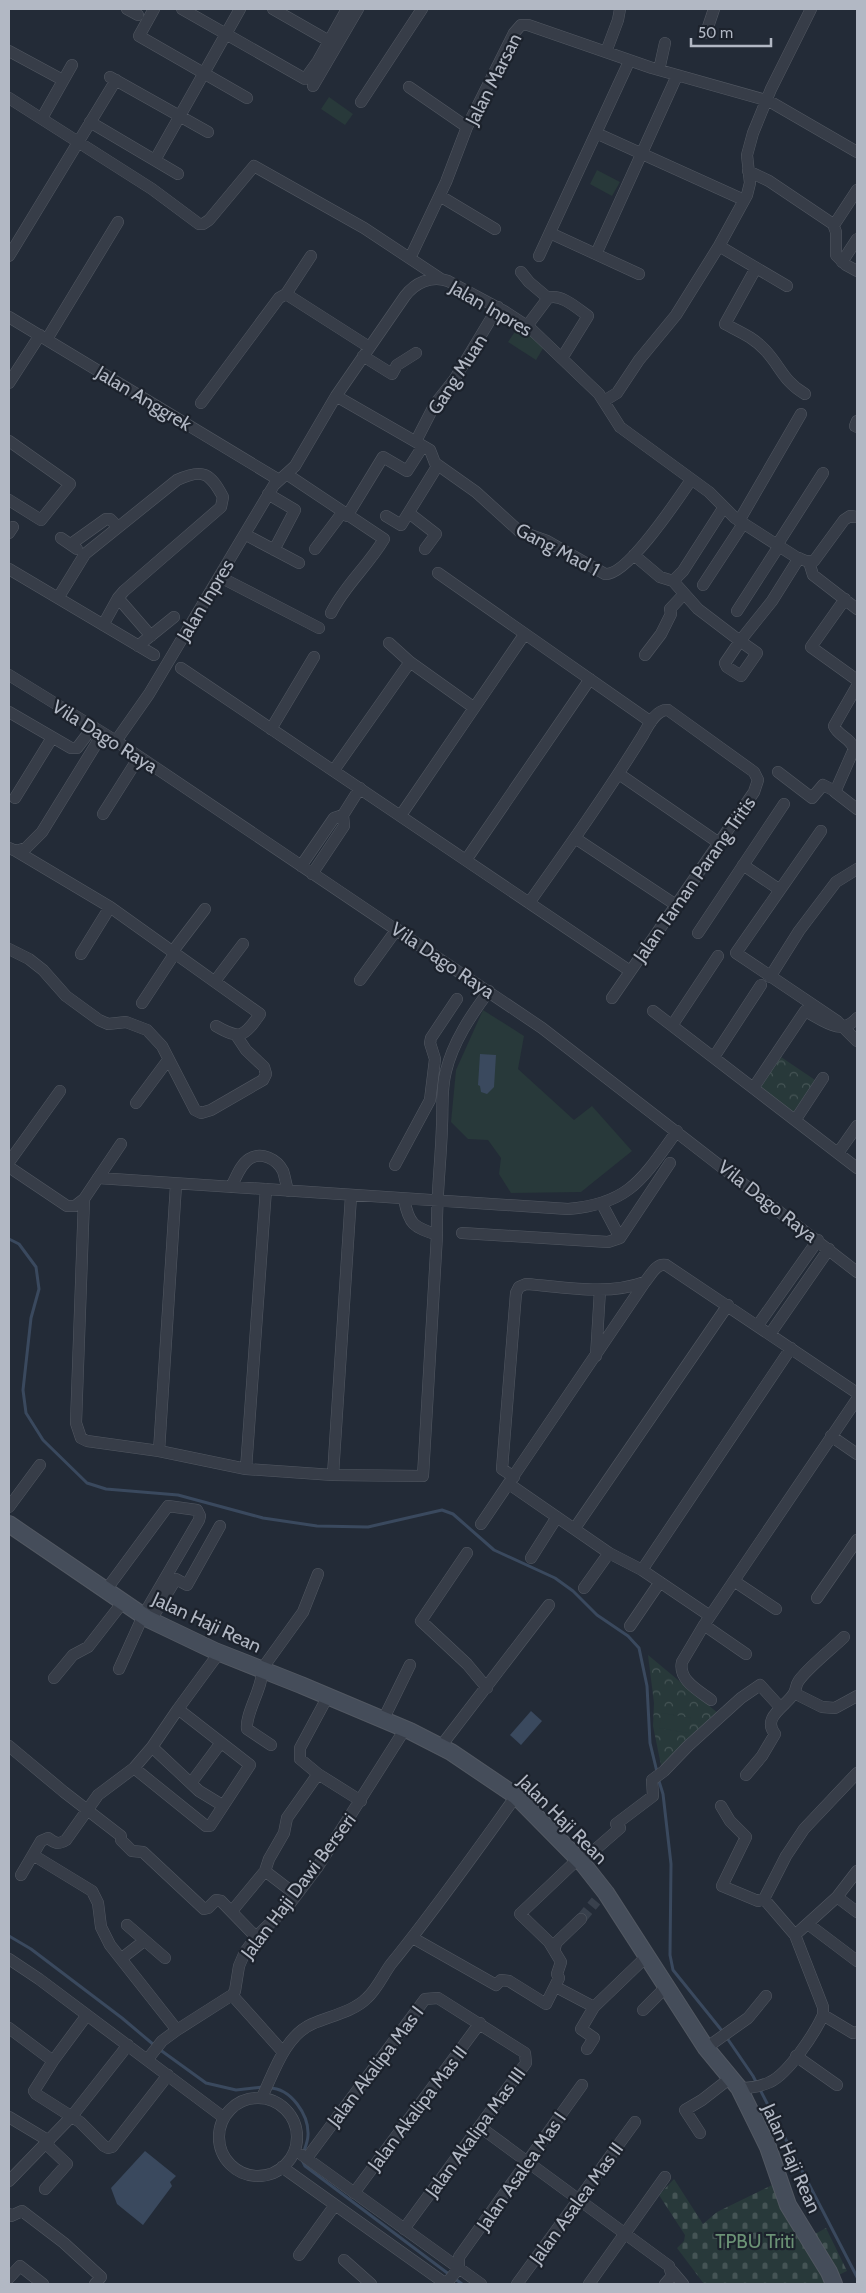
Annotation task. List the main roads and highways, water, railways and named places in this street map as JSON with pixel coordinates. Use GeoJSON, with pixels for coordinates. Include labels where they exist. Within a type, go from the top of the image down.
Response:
{"type":"FeatureCollection","features":[{"type":"Feature","properties":{"kind":"water"},"geometry":{"type":"Polygon","coordinates":[[[480,1054],[496,1055],[494,1087],[487,1094],[481,1092],[478,1085],[480,1054]]]}},
{"type":"Feature","properties":{"kind":"water"},"geometry":{"type":"Polygon","coordinates":[[[531,1711],[542,1721],[521,1745],[510,1735],[531,1711]]]}},
{"type":"Feature","properties":{"kind":"water"},"geometry":{"type":"Polygon","coordinates":[[[145,2151],[176,2176],[170,2182],[172,2186],[143,2225],[117,2204],[111,2188],[145,2151]]]}},
{"type":"Feature","properties":{"kind":"waterway"},"geometry":{"type":"LineString","coordinates":[[9,1239],[19,1244],[36,1267],[39,1289],[31,1318],[23,1390],[26,1413],[43,1440],[87,1483],[106,1489],[178,1495],[263,1518],[317,1526],[368,1527],[442,1510],[453,1514],[494,1550],[555,1578],[573,1591],[597,1615],[628,1636],[639,1648],[647,1686],[650,1743],[657,1772]]}},
{"type":"Feature","properties":{"kind":"waterway"},"geometry":{"type":"LineString","coordinates":[[658,1778],[663,1794],[671,1864],[670,1955],[673,1970],[723,2032]]}},
{"type":"Feature","properties":{"kind":"waterway"},"geometry":{"type":"LineString","coordinates":[[9,1936],[31,1949],[122,2018],[154,2045]]}},
{"type":"Feature","properties":{"kind":"waterway"},"geometry":{"type":"LineString","coordinates":[[727,2038],[753,2076],[857,2277]]}},
{"type":"Feature","properties":{"kind":"waterway"},"geometry":{"type":"LineString","coordinates":[[159,2049],[206,2083],[236,2090],[263,2087]]}},
{"type":"Feature","properties":{"kind":"waterway"},"geometry":{"type":"LineString","coordinates":[[269,2088],[285,2093],[302,2111],[308,2127],[307,2142],[303,2154]]}},
{"type":"Feature","properties":{"kind":"waterway"},"geometry":{"type":"LineString","coordinates":[[302,2160],[305,2166],[462,2284]]}},
{"type":"Feature","properties":{"kind":"tunnel"},"geometry":{"type":"LineString","coordinates":[[581,1919],[596,1901]]}},
{"type":"Feature","properties":{"kind":"park label","name":"TPBU Triti"},"geometry":{"type":"Point","coordinates":[755,2241]}}]}
